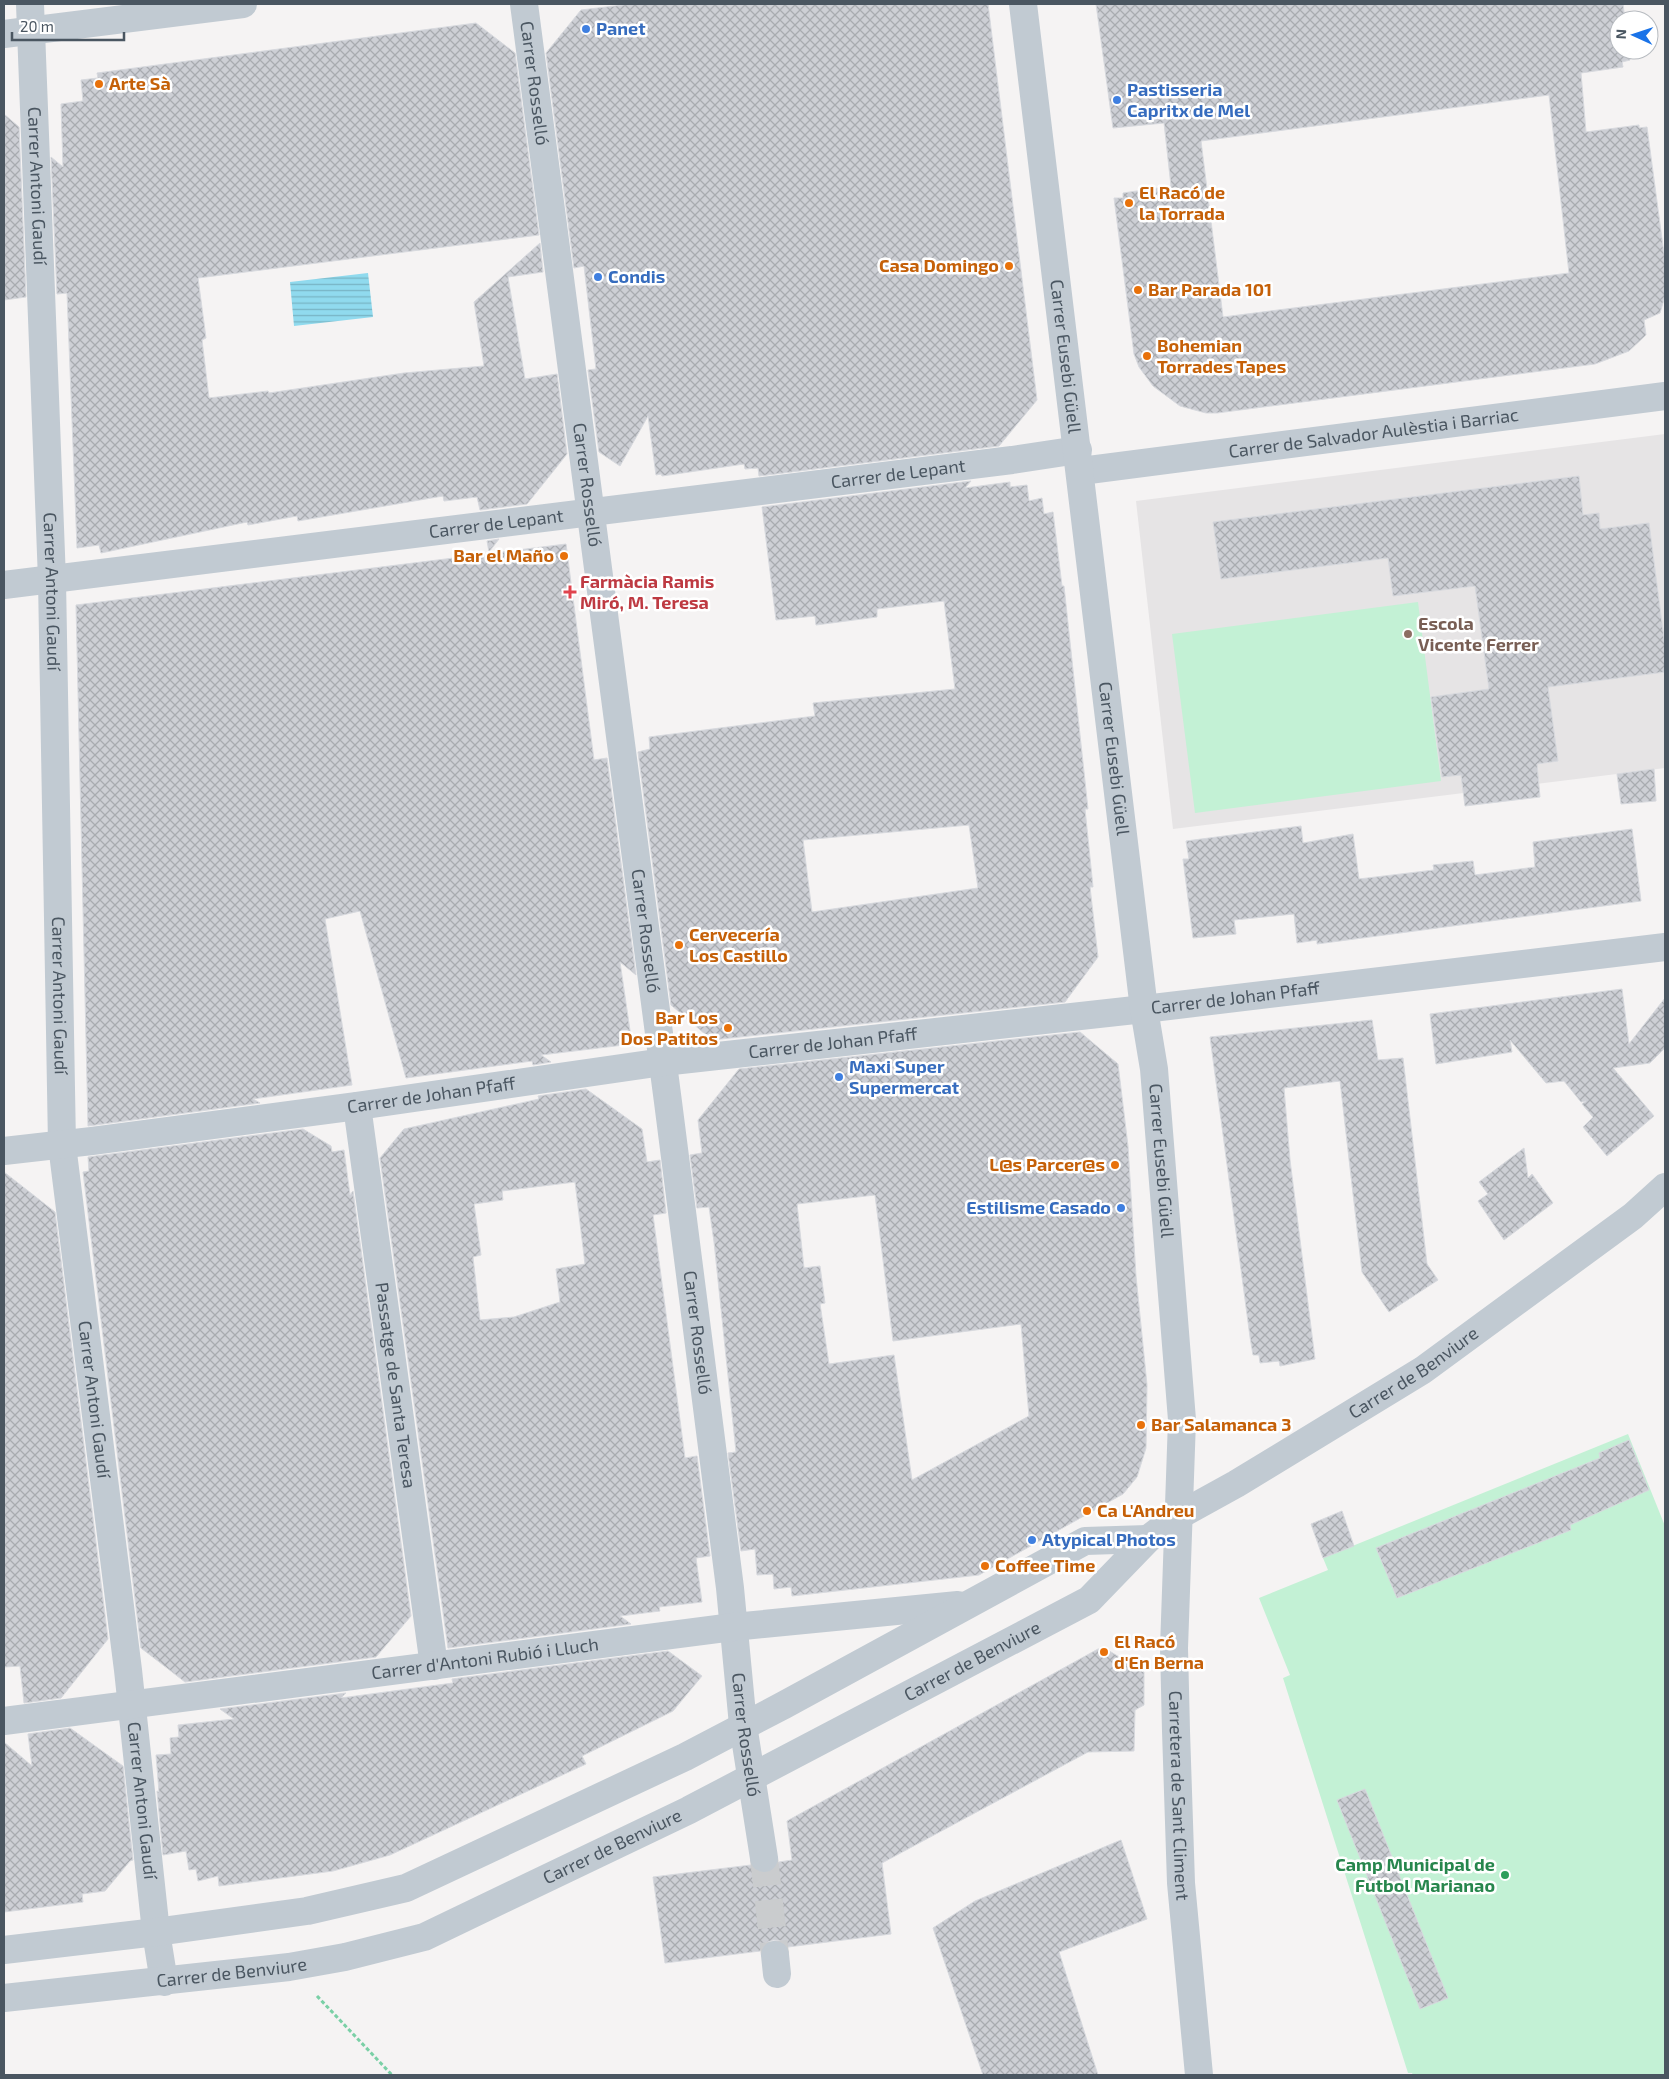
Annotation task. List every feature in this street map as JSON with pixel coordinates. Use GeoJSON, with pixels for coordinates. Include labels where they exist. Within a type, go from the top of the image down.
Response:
{"type":"FeatureCollection","features":[{"type":"Feature","properties":{"kind":"street","name":"Carrer Antoni Gaudí"},"geometry":{"type":"LineString","coordinates":[[30,4],[33,31],[52,580],[62,1145],[132,1703],[156,1932],[164,1982]]}},
{"type":"Feature","properties":{"kind":"street"},"geometry":{"type":"LineString","coordinates":[[4,34],[243,4]]}},
{"type":"Feature","properties":{"kind":"street","name":"Carrer Rosselló"},"geometry":{"type":"LineString","coordinates":[[524,4],[663,1062],[733,1627],[743,1725],[764,1858]]}},
{"type":"Feature","properties":{"kind":"street","name":"Carrer Eusebi Güell"},"geometry":{"type":"LineString","coordinates":[[1023,4],[1080,460],[1144,1009],[1154,1069],[1182,1420],[1178,1516]]}},
{"type":"Feature","properties":{"kind":"street","name":"Carrer de Salvador Aulèstia i Barriac"},"geometry":{"type":"LineString","coordinates":[[1080,460],[1665,396]]}},
{"type":"Feature","properties":{"kind":"street","name":"Carrer de Lepant"},"geometry":{"type":"LineString","coordinates":[[4,585],[1002,461],[1080,460]]}},
{"type":"Feature","properties":{"kind":"street","name":"Carrer de Johan Pfaff"},"geometry":{"type":"LineString","coordinates":[[4,1151],[357,1106],[663,1062],[1144,1009],[1665,948]]}},
{"type":"Feature","properties":{"kind":"street","name":"Passatge de Santa Teresa"},"geometry":{"type":"LineString","coordinates":[[357,1106],[434,1666]]}},
{"type":"Feature","properties":{"kind":"street","name":"Carrer de Benviure"},"geometry":{"type":"LineString","coordinates":[[8,1999],[289,1966],[345,1957],[424,1937],[689,1810],[1089,1600],[1148,1539],[1178,1516],[1236,1484],[1423,1370],[1633,1216],[1665,1187]]}},
{"type":"Feature","properties":{"kind":"street","name":"Carretera de Sant Climent"},"geometry":{"type":"LineString","coordinates":[[1178,1516],[1174,1648],[1181,1874],[1200,2075]]}},
{"type":"Feature","properties":{"kind":"street"},"geometry":{"type":"LineString","coordinates":[[4,1950],[156,1932],[307,1911],[406,1888],[568,1814],[685,1757],[1085,1541],[1148,1539]]}},
{"type":"Feature","properties":{"kind":"street","name":"Carrer d'Antoni Rubió i Lluch"},"geometry":{"type":"LineString","coordinates":[[4,1721],[733,1627],[968,1604]]}},
{"type":"Feature","properties":{"kind":"path"},"geometry":{"type":"LineString","coordinates":[[289,1966],[392,2075]]}},
{"type":"Feature","properties":{"kind":"shaded area","name":"Escola Vicente Ferrer"},"geometry":{"type":"Polygon","coordinates":[[[1665,434],[1665,768],[1173,829],[1136,501],[1665,434]]]}},
{"type":"Feature","properties":{"kind":"green space"},"geometry":{"type":"Polygon","coordinates":[[[1418,602],[1441,781],[1195,813],[1172,634],[1418,602]]]}},
{"type":"Feature","properties":{"kind":"green space","name":"Camp Municipal de Futbol Marianao"},"geometry":{"type":"Polygon","coordinates":[[[1628,1434],[1665,1526],[1665,2075],[1413,2075],[1408,2073],[1283,1678],[1290,1675],[1259,1598],[1328,1570],[1323,1558],[1628,1434]]]}},
{"type":"Feature","properties":{"kind":"water"},"geometry":{"type":"Polygon","coordinates":[[[368,273],[373,317],[294,326],[290,282],[368,273]]]}},
{"type":"Feature","properties":{"kind":"building"},"geometry":{"type":"Polygon","coordinates":[[[631,4],[988,4],[1037,400],[999,446],[759,476],[758,468],[745,469],[744,464],[662,476],[661,474],[656,475],[648,416],[620,466],[599,452],[588,370],[596,369],[584,266],[574,268],[546,53],[581,10],[631,4]]]}},
{"type":"Feature","properties":{"kind":"building"},"geometry":{"type":"Polygon","coordinates":[[[1096,4],[1623,4],[1624,10],[1609,10],[1609,60],[1630,60],[1622,62],[1623,67],[1581,73],[1586,132],[1639,125],[1639,128],[1647,127],[1665,261],[1665,296],[1660,313],[1644,320],[1646,335],[1629,351],[1595,364],[1217,413],[1206,413],[1180,406],[1153,386],[1139,367],[1134,354],[1114,198],[1123,198],[1123,193],[1171,186],[1164,123],[1113,128],[1096,4]],[[1549,95],[1201,141],[1223,317],[1569,273],[1549,95]]]}},
{"type":"Feature","properties":{"kind":"building"},"geometry":{"type":"Polygon","coordinates":[[[476,23],[515,53],[539,235],[198,278],[206,338],[202,340],[209,398],[268,391],[269,393],[404,373],[484,366],[474,302],[540,243],[543,272],[508,277],[525,379],[557,374],[567,454],[527,504],[480,510],[477,497],[444,501],[443,496],[298,521],[297,516],[248,525],[247,522],[101,553],[99,545],[77,548],[67,293],[57,294],[51,157],[63,167],[61,104],[83,101],[81,80],[98,78],[97,73],[476,23]]]}},
{"type":"Feature","properties":{"kind":"building"},"geometry":{"type":"Polygon","coordinates":[[[4,114],[19,127],[26,297],[4,300],[4,114]]]}},
{"type":"Feature","properties":{"kind":"building"},"geometry":{"type":"Polygon","coordinates":[[[1579,476],[1583,515],[1599,513],[1600,529],[1649,523],[1665,646],[1665,672],[1548,687],[1558,761],[1537,764],[1540,797],[1465,806],[1461,775],[1442,777],[1431,697],[1489,689],[1475,586],[1393,596],[1388,558],[1221,579],[1213,522],[1579,476]]]}},
{"type":"Feature","properties":{"kind":"building"},"geometry":{"type":"Polygon","coordinates":[[[971,481],[965,488],[1010,482],[1010,487],[1027,485],[1029,501],[1042,498],[1044,514],[1053,512],[1062,586],[1064,586],[1088,809],[1085,809],[1093,887],[1090,887],[1098,957],[1065,1002],[712,1040],[671,1005],[638,752],[650,749],[649,737],[815,716],[813,703],[955,689],[944,601],[877,609],[877,617],[816,625],[815,616],[776,620],[762,507],[971,481]],[[969,825],[803,840],[812,912],[978,888],[969,825]]]}},
{"type":"Feature","properties":{"kind":"building"},"geometry":{"type":"Polygon","coordinates":[[[499,539],[489,552],[487,541],[499,539]]]}},
{"type":"Feature","properties":{"kind":"building"},"geometry":{"type":"Polygon","coordinates":[[[566,544],[594,760],[607,758],[636,975],[620,962],[632,1044],[541,1055],[551,1062],[533,1065],[532,1061],[406,1078],[360,911],[325,919],[352,1085],[253,1099],[260,1103],[88,1126],[76,605],[566,544]]]}},
{"type":"Feature","properties":{"kind":"building"},"geometry":{"type":"Polygon","coordinates":[[[1654,769],[1656,801],[1621,804],[1617,774],[1654,769]]]}},
{"type":"Feature","properties":{"kind":"building"},"geometry":{"type":"Polygon","coordinates":[[[1301,826],[1303,843],[1353,834],[1359,879],[1434,870],[1433,865],[1473,861],[1475,875],[1535,867],[1533,842],[1632,829],[1641,901],[1317,944],[1317,940],[1297,943],[1294,914],[1234,920],[1236,934],[1193,938],[1183,859],[1189,859],[1186,841],[1301,826]]]}},
{"type":"Feature","properties":{"kind":"building"},"geometry":{"type":"Polygon","coordinates":[[[1622,989],[1629,1044],[1665,998],[1665,1048],[1650,1063],[1613,1068],[1654,1116],[1607,1156],[1583,1127],[1593,1117],[1582,1104],[1586,1101],[1581,1102],[1564,1081],[1546,1083],[1510,1040],[1512,1052],[1436,1064],[1430,1014],[1622,989]]]}},
{"type":"Feature","properties":{"kind":"building"},"geometry":{"type":"Polygon","coordinates":[[[1372,1020],[1378,1060],[1403,1058],[1427,1264],[1438,1280],[1389,1312],[1362,1272],[1340,1081],[1284,1088],[1290,1160],[1315,1359],[1280,1366],[1279,1361],[1260,1363],[1259,1355],[1253,1355],[1250,1337],[1210,1037],[1372,1020]]]}},
{"type":"Feature","properties":{"kind":"building"},"geometry":{"type":"Polygon","coordinates":[[[1080,1032],[1118,1064],[1128,1146],[1136,1276],[1147,1385],[1146,1448],[1137,1477],[1123,1494],[979,1575],[792,1596],[791,1587],[774,1589],[773,1574],[757,1575],[755,1549],[741,1551],[728,1453],[736,1452],[714,1242],[709,1207],[697,1208],[690,1155],[702,1153],[698,1120],[739,1069],[1080,1032]],[[875,1195],[797,1204],[804,1268],[820,1266],[825,1303],[820,1304],[829,1364],[894,1355],[912,1480],[1029,1416],[1021,1324],[893,1341],[875,1195]]]}},
{"type":"Feature","properties":{"kind":"building"},"geometry":{"type":"Polygon","coordinates":[[[586,1089],[642,1129],[647,1162],[660,1160],[666,1213],[653,1215],[685,1458],[697,1456],[710,1556],[696,1558],[702,1602],[659,1607],[660,1611],[620,1616],[631,1624],[448,1648],[380,1158],[404,1129],[539,1099],[538,1096],[586,1089]],[[575,1182],[502,1191],[503,1200],[474,1204],[481,1255],[473,1257],[480,1320],[514,1317],[560,1302],[556,1269],[585,1264],[575,1182]]]}},
{"type":"Feature","properties":{"kind":"building"},"geometry":{"type":"Polygon","coordinates":[[[303,1129],[331,1146],[332,1152],[344,1150],[350,1195],[353,1191],[411,1616],[376,1657],[185,1682],[141,1648],[83,1172],[89,1171],[88,1157],[303,1129]]]}},
{"type":"Feature","properties":{"kind":"building"},"geometry":{"type":"Polygon","coordinates":[[[1524,1148],[1528,1178],[1532,1174],[1553,1203],[1504,1240],[1478,1201],[1488,1194],[1479,1182],[1524,1148]]]}},
{"type":"Feature","properties":{"kind":"building"},"geometry":{"type":"Polygon","coordinates":[[[4,1172],[55,1212],[108,1639],[61,1698],[24,1703],[20,1666],[4,1667],[4,1172]]]}},
{"type":"Feature","properties":{"kind":"building"},"geometry":{"type":"Polygon","coordinates":[[[1629,1440],[1649,1490],[1570,1525],[1571,1530],[1397,1598],[1376,1548],[1600,1458],[1599,1453],[1629,1440]]]}},
{"type":"Feature","properties":{"kind":"building"},"geometry":{"type":"Polygon","coordinates":[[[1342,1511],[1354,1546],[1323,1558],[1311,1524],[1342,1511]]]}},
{"type":"Feature","properties":{"kind":"building"},"geometry":{"type":"Polygon","coordinates":[[[1098,1649],[1106,1649],[1144,1672],[1144,1705],[1135,1710],[1134,1751],[1088,1752],[882,1863],[891,1934],[788,1947],[782,1941],[773,1940],[765,1943],[760,1951],[665,1963],[653,1877],[751,1865],[759,1873],[767,1873],[773,1870],[779,1862],[792,1860],[787,1821],[1098,1649]]]}},
{"type":"Feature","properties":{"kind":"building"},"geometry":{"type":"Polygon","coordinates":[[[668,1651],[702,1676],[673,1711],[582,1756],[586,1764],[390,1855],[333,1871],[219,1886],[218,1876],[198,1881],[196,1869],[189,1870],[186,1851],[163,1855],[157,1791],[159,1792],[156,1755],[171,1754],[170,1738],[179,1737],[178,1725],[234,1719],[220,1709],[346,1693],[341,1698],[453,1683],[452,1679],[668,1651]]]}},
{"type":"Feature","properties":{"kind":"building"},"geometry":{"type":"Polygon","coordinates":[[[70,1728],[123,1766],[133,1860],[130,1861],[105,1891],[82,1894],[83,1902],[4,1912],[4,1742],[32,1766],[28,1734],[70,1728]]]}},
{"type":"Feature","properties":{"kind":"building"},"geometry":{"type":"Polygon","coordinates":[[[1365,1789],[1448,1998],[1420,2009],[1337,1800],[1365,1789]]]}},
{"type":"Feature","properties":{"kind":"building"},"geometry":{"type":"Polygon","coordinates":[[[1121,1840],[1147,1919],[1059,1952],[1098,2075],[983,2075],[933,1928],[975,1901],[1121,1840]]]}},
{"type":"Feature","properties":{"kind":"tunnel"},"geometry":{"type":"LineString","coordinates":[[764,1858],[775,1955]]}},
{"type":"Feature","properties":{"kind":"place","name":"Panet"},"geometry":{"type":"Point","coordinates":[586,29]}},
{"type":"Feature","properties":{"kind":"place","name":"Arte Sà"},"geometry":{"type":"Point","coordinates":[99,84]}},
{"type":"Feature","properties":{"kind":"place","name":"Pastisseria Capritx de Mel"},"geometry":{"type":"Point","coordinates":[1117,100]}},
{"type":"Feature","properties":{"kind":"place","name":"El Racó de la Torrada"},"geometry":{"type":"Point","coordinates":[1129,203]}},
{"type":"Feature","properties":{"kind":"place","name":"Casa Domingo"},"geometry":{"type":"Point","coordinates":[1009,266]}},
{"type":"Feature","properties":{"kind":"place","name":"Condis"},"geometry":{"type":"Point","coordinates":[598,277]}},
{"type":"Feature","properties":{"kind":"place","name":"Bar Parada 101"},"geometry":{"type":"Point","coordinates":[1138,290]}},
{"type":"Feature","properties":{"kind":"place","name":"Bohemian Torrades Tapes"},"geometry":{"type":"Point","coordinates":[1147,356]}},
{"type":"Feature","properties":{"kind":"place","name":"Bar el Maño"},"geometry":{"type":"Point","coordinates":[564,556]}},
{"type":"Feature","properties":{"kind":"place","name":"Farmàcia Ramis Miró, M. Teresa"},"geometry":{"type":"Point","coordinates":[570,592]}},
{"type":"Feature","properties":{"kind":"place","name":"Escola Vicente Ferrer"},"geometry":{"type":"Point","coordinates":[1408,634]}},
{"type":"Feature","properties":{"kind":"place","name":"Cervecería Los Castillo"},"geometry":{"type":"Point","coordinates":[679,945]}},
{"type":"Feature","properties":{"kind":"place","name":"Bar Los Dos Patitos"},"geometry":{"type":"Point","coordinates":[728,1028]}},
{"type":"Feature","properties":{"kind":"place","name":"Maxi Super Supermercat"},"geometry":{"type":"Point","coordinates":[839,1077]}},
{"type":"Feature","properties":{"kind":"place","name":"L@s Parcer@s"},"geometry":{"type":"Point","coordinates":[1115,1165]}},
{"type":"Feature","properties":{"kind":"place","name":"Estilisme Casado"},"geometry":{"type":"Point","coordinates":[1121,1208]}},
{"type":"Feature","properties":{"kind":"place","name":"Bar Salamanca 3"},"geometry":{"type":"Point","coordinates":[1141,1425]}},
{"type":"Feature","properties":{"kind":"place","name":"Ca L'Andreu"},"geometry":{"type":"Point","coordinates":[1087,1511]}},
{"type":"Feature","properties":{"kind":"place","name":"Atypical Photos"},"geometry":{"type":"Point","coordinates":[1032,1540]}},
{"type":"Feature","properties":{"kind":"place","name":"Coffee Time"},"geometry":{"type":"Point","coordinates":[985,1566]}},
{"type":"Feature","properties":{"kind":"place","name":"El Racó d'En Berna"},"geometry":{"type":"Point","coordinates":[1104,1652]}},
{"type":"Feature","properties":{"kind":"place","name":"Camp Municipal de Futbol Marianao"},"geometry":{"type":"Point","coordinates":[1505,1875]}}]}
